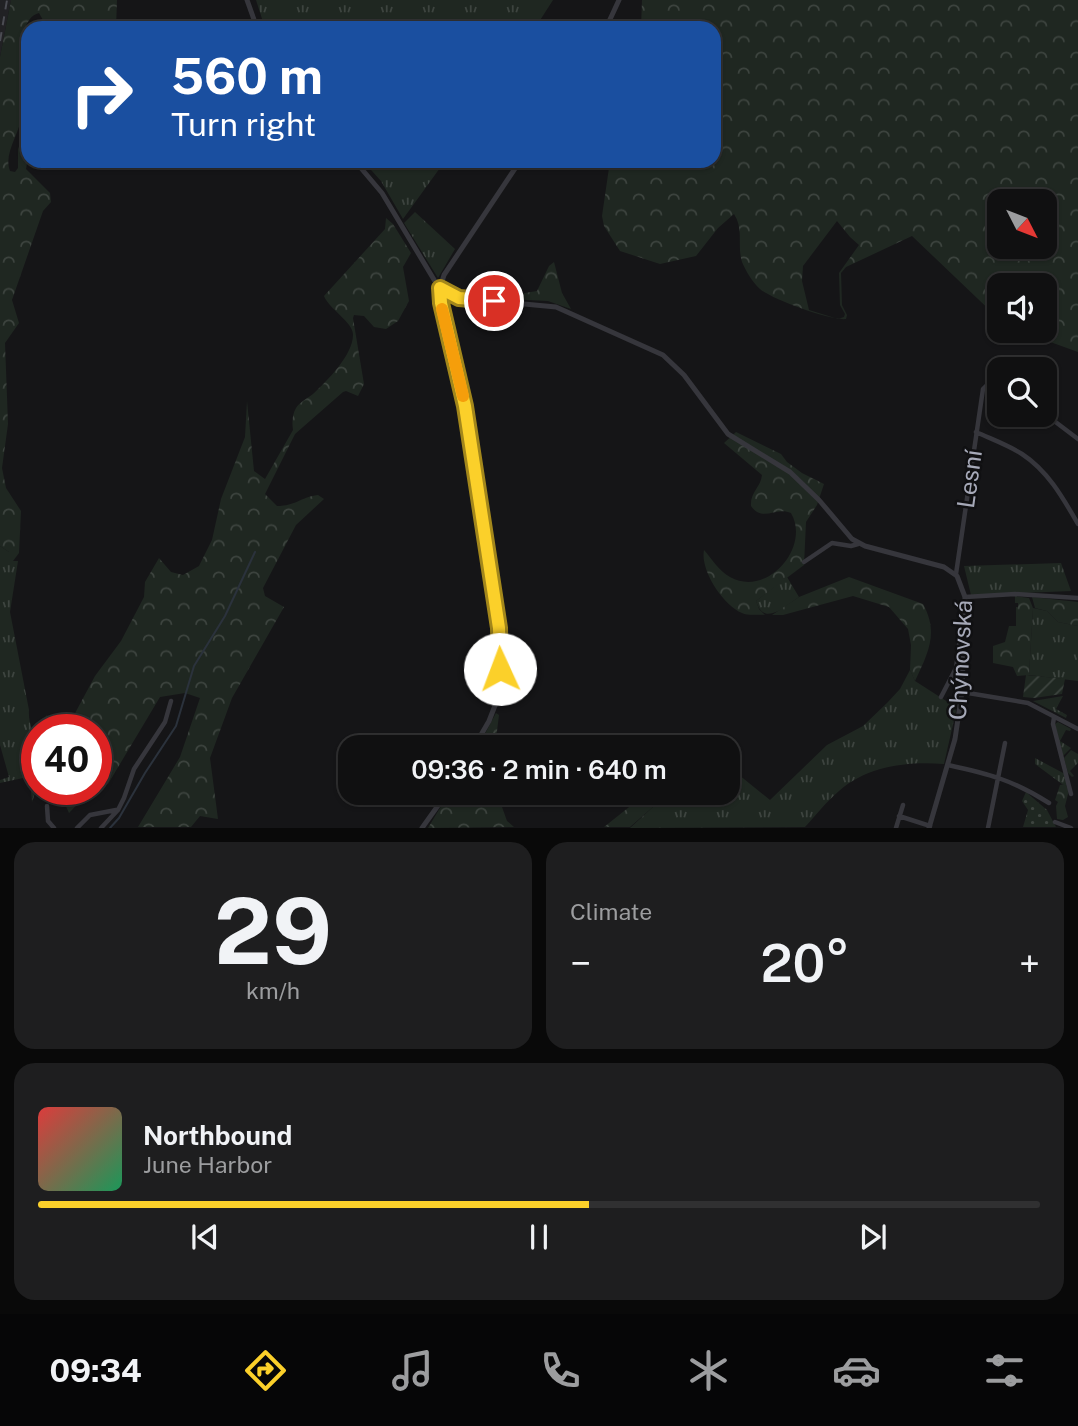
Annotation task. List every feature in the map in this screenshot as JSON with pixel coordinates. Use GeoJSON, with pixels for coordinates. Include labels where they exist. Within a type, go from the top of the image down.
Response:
{"type":"FeatureCollection","features":[{"type":"Feature","properties":{"kind":"street"},"geometry":{"type":"LineString","coordinates":[[247,0],[254,21]]}},
{"type":"Feature","properties":{"kind":"street"},"geometry":{"type":"LineString","coordinates":[[610,21],[620,0]]}},
{"type":"Feature","properties":{"kind":"street"},"geometry":{"type":"LineString","coordinates":[[361,168],[382,193],[440,288],[459,298],[556,307],[663,355],[684,375],[728,434],[790,472],[858,544],[940,566],[956,574]]}},
{"type":"Feature","properties":{"kind":"street"},"geometry":{"type":"LineString","coordinates":[[481,735],[496,702],[500,650],[465,406],[441,303],[440,288],[444,275],[463,244],[515,168]]}},
{"type":"Feature","properties":{"kind":"street","name":"Lesní"},"geometry":{"type":"LineString","coordinates":[[956,574],[982,389],[987,385]]}},
{"type":"Feature","properties":{"kind":"street"},"geometry":{"type":"LineString","coordinates":[[1057,423],[1078,439]]}},
{"type":"Feature","properties":{"kind":"street"},"geometry":{"type":"LineString","coordinates":[[976,432],[1014,450],[1034,464],[1056,488],[1078,524]]}},
{"type":"Feature","properties":{"kind":"street"},"geometry":{"type":"LineString","coordinates":[[804,562],[832,543],[851,546],[858,544]]}},
{"type":"Feature","properties":{"kind":"street","name":"Chýnovská"},"geometry":{"type":"LineString","coordinates":[[930,827],[959,724],[965,597],[956,574]]}},
{"type":"Feature","properties":{"kind":"street"},"geometry":{"type":"LineString","coordinates":[[965,597],[1015,594],[1078,598]]}},
{"type":"Feature","properties":{"kind":"street"},"geometry":{"type":"LineString","coordinates":[[941,697],[954,674],[961,631],[965,627]]}},
{"type":"Feature","properties":{"kind":"street"},"geometry":{"type":"LineString","coordinates":[[962,692],[1028,703],[1078,729]]}},
{"type":"Feature","properties":{"kind":"street"},"geometry":{"type":"LineString","coordinates":[[101,828],[118,810],[134,769],[165,722],[171,701]]}},
{"type":"Feature","properties":{"kind":"street"},"geometry":{"type":"LineString","coordinates":[[1054,717],[1053,724],[1071,794]]}},
{"type":"Feature","properties":{"kind":"street"},"geometry":{"type":"LineString","coordinates":[[988,828],[1005,743]]}},
{"type":"Feature","properties":{"kind":"street"},"geometry":{"type":"LineString","coordinates":[[948,765],[999,776],[1049,803]]}},
{"type":"Feature","properties":{"kind":"street"},"geometry":{"type":"LineString","coordinates":[[896,828],[903,804]]}},
{"type":"Feature","properties":{"kind":"street"},"geometry":{"type":"LineString","coordinates":[[422,828],[438,805]]}},
{"type":"Feature","properties":{"kind":"street"},"geometry":{"type":"LineString","coordinates":[[47,806],[48,821],[54,828]]}},
{"type":"Feature","properties":{"kind":"street"},"geometry":{"type":"LineString","coordinates":[[77,828],[90,815],[118,810]]}},
{"type":"Feature","properties":{"kind":"street"},"geometry":{"type":"LineString","coordinates":[[899,816],[930,827]]}},
{"type":"Feature","properties":{"kind":"street"},"geometry":{"type":"LineString","coordinates":[[1055,822],[1071,828]]}},
{"type":"Feature","properties":{"kind":"shaded area"},"geometry":{"type":"Polygon","coordinates":[[[0,0],[11,0],[0,57],[0,0]]]}},
{"type":"Feature","properties":{"kind":"green space"},"geometry":{"type":"Polygon","coordinates":[[[11,0],[117,0],[116,21],[43,21],[39,13],[29,21],[21,21],[21,118],[8,164],[10,171],[15,172],[18,168],[18,149],[21,142],[21,168],[26,168],[50,193],[51,202],[43,211],[12,300],[19,323],[5,343],[8,424],[2,468],[6,488],[21,511],[19,553],[9,562],[9,552],[0,546],[0,57],[11,0]]]}},
{"type":"Feature","properties":{"kind":"green space"},"geometry":{"type":"Polygon","coordinates":[[[256,0],[553,0],[540,21],[263,21],[256,0]]]}},
{"type":"Feature","properties":{"kind":"green space"},"geometry":{"type":"Polygon","coordinates":[[[642,0],[1078,0],[1078,352],[1053,343],[1057,343],[1057,273],[987,273],[987,308],[912,236],[846,267],[841,273],[842,305],[847,315],[846,319],[839,319],[845,314],[840,305],[839,273],[859,245],[837,221],[803,266],[802,281],[809,310],[834,318],[815,313],[788,303],[757,286],[742,262],[739,226],[734,214],[718,228],[696,256],[660,264],[620,251],[604,226],[602,216],[609,168],[721,168],[721,21],[641,21],[642,0]]]}},
{"type":"Feature","properties":{"kind":"green space"},"geometry":{"type":"Polygon","coordinates":[[[369,168],[440,168],[403,219],[381,181],[369,168]]]}},
{"type":"Feature","properties":{"kind":"green space"},"geometry":{"type":"Polygon","coordinates":[[[415,212],[455,249],[438,278],[404,223],[415,212]]]}},
{"type":"Feature","properties":{"kind":"green space"},"geometry":{"type":"Polygon","coordinates":[[[386,218],[393,224],[411,253],[403,267],[409,301],[398,321],[386,329],[374,327],[364,316],[354,315],[364,384],[358,396],[343,392],[295,434],[265,494],[277,506],[289,505],[318,495],[324,499],[296,525],[263,588],[265,596],[284,607],[232,698],[210,758],[218,819],[200,816],[191,827],[138,827],[180,757],[200,698],[185,693],[160,697],[112,777],[112,714],[75,714],[95,676],[121,641],[144,597],[145,582],[159,558],[171,572],[183,575],[199,566],[212,540],[221,499],[245,437],[247,401],[254,471],[265,479],[293,430],[296,408],[325,382],[344,359],[352,343],[352,330],[324,296],[385,229],[386,218]]]}},
{"type":"Feature","properties":{"kind":"green space"},"geometry":{"type":"Polygon","coordinates":[[[554,262],[562,293],[571,309],[548,301],[507,299],[507,296],[537,291],[549,266],[554,262]]]}},
{"type":"Feature","properties":{"kind":"green space"},"geometry":{"type":"Polygon","coordinates":[[[736,432],[781,454],[802,473],[824,484],[817,505],[806,522],[804,565],[756,601],[765,615],[744,614],[727,603],[709,577],[704,558],[704,550],[730,577],[744,582],[758,581],[782,566],[795,540],[796,526],[791,513],[780,511],[765,514],[751,506],[762,475],[724,443],[736,432]]]}},
{"type":"Feature","properties":{"kind":"green space"},"geometry":{"type":"Polygon","coordinates":[[[0,546],[9,552],[9,561],[18,561],[10,612],[29,714],[21,714],[21,778],[0,783],[0,780],[9,777],[0,745],[0,546]]]}},
{"type":"Feature","properties":{"kind":"green space"},"geometry":{"type":"Polygon","coordinates":[[[1061,563],[1071,591],[971,595],[964,566],[1061,563]]]}},
{"type":"Feature","properties":{"kind":"green space"},"geometry":{"type":"Polygon","coordinates":[[[787,577],[799,597],[781,610],[764,613],[756,601],[787,577]]]}},
{"type":"Feature","properties":{"kind":"green space"},"geometry":{"type":"Polygon","coordinates":[[[849,577],[923,604],[928,614],[931,634],[915,681],[910,670],[911,645],[908,629],[889,607],[853,596],[783,615],[772,615],[799,597],[849,577]]]}},
{"type":"Feature","properties":{"kind":"green space"},"geometry":{"type":"Polygon","coordinates":[[[1015,596],[1029,598],[1033,608],[1029,675],[1017,676],[1013,667],[993,663],[993,646],[1005,642],[1009,626],[1016,626],[1018,603],[1015,603],[1015,596]]]}},
{"type":"Feature","properties":{"kind":"green space"},"geometry":{"type":"Polygon","coordinates":[[[1032,597],[1078,602],[1078,626],[1058,622],[1047,611],[1035,608],[1032,597]]]}},
{"type":"Feature","properties":{"kind":"green space"},"geometry":{"type":"Polygon","coordinates":[[[1033,608],[1047,611],[1058,622],[1078,626],[1078,681],[1029,675],[1033,608]]]}},
{"type":"Feature","properties":{"kind":"green space"},"geometry":{"type":"Polygon","coordinates":[[[910,670],[915,681],[954,706],[956,711],[944,764],[916,763],[888,767],[862,776],[835,795],[805,827],[630,828],[653,805],[740,805],[740,776],[770,800],[827,745],[863,726],[900,689],[910,670]]]}},
{"type":"Feature","properties":{"kind":"green space"},"geometry":{"type":"Polygon","coordinates":[[[1026,675],[1065,679],[1062,694],[1023,697],[1026,675]]]}},
{"type":"Feature","properties":{"kind":"green space"},"geometry":{"type":"Polygon","coordinates":[[[1063,696],[1056,709],[1067,715],[1066,718],[1033,701],[1063,696]]]}},
{"type":"Feature","properties":{"kind":"green space"},"geometry":{"type":"Polygon","coordinates":[[[496,713],[499,715],[496,735],[484,735],[496,713]]]}},
{"type":"Feature","properties":{"kind":"green space"},"geometry":{"type":"Polygon","coordinates":[[[1058,722],[1071,729],[1066,730],[1060,741],[1071,748],[1063,756],[1055,724],[1058,722]]]}},
{"type":"Feature","properties":{"kind":"green space"},"geometry":{"type":"Polygon","coordinates":[[[1071,750],[1078,754],[1078,763],[1070,771],[1074,776],[1072,777],[1068,773],[1064,758],[1071,750]]]}},
{"type":"Feature","properties":{"kind":"green space"},"geometry":{"type":"Polygon","coordinates":[[[1035,758],[1065,774],[1068,786],[1035,764],[1035,758]]]}},
{"type":"Feature","properties":{"kind":"green space"},"geometry":{"type":"Polygon","coordinates":[[[1065,784],[1069,790],[1065,806],[1068,817],[1063,820],[1057,819],[1058,802],[1055,800],[1060,785],[1065,784]]]}},
{"type":"Feature","properties":{"kind":"green space"},"geometry":{"type":"Polygon","coordinates":[[[1026,792],[1047,810],[1056,827],[1023,827],[1028,810],[1022,801],[1026,792]]]}},
{"type":"Feature","properties":{"kind":"green space"},"geometry":{"type":"Polygon","coordinates":[[[65,805],[77,805],[69,813],[65,805]]]}},
{"type":"Feature","properties":{"kind":"green space"},"geometry":{"type":"Polygon","coordinates":[[[442,805],[501,805],[507,821],[514,827],[428,828],[442,805]]]}},
{"type":"Feature","properties":{"kind":"green space"},"geometry":{"type":"Polygon","coordinates":[[[632,805],[654,806],[630,827],[604,827],[632,805]]]}},
{"type":"Feature","properties":{"kind":"waterway"},"geometry":{"type":"LineString","coordinates":[[110,828],[119,818],[176,726],[194,666],[225,616],[255,552]]}},
{"type":"Feature","properties":{"kind":"railway"},"geometry":{"type":"LineString","coordinates":[[0,41],[7,0]]}},
{"type":"Feature","properties":{"kind":"slow traffic"},"geometry":{"type":"LineString","coordinates":[[442,309],[463,396]]}},
{"type":"Feature","properties":{"kind":"route"},"geometry":{"type":"LineString","coordinates":[[494,301],[459,298],[440,288],[441,303],[465,406],[499,628],[500,669]]}}]}
